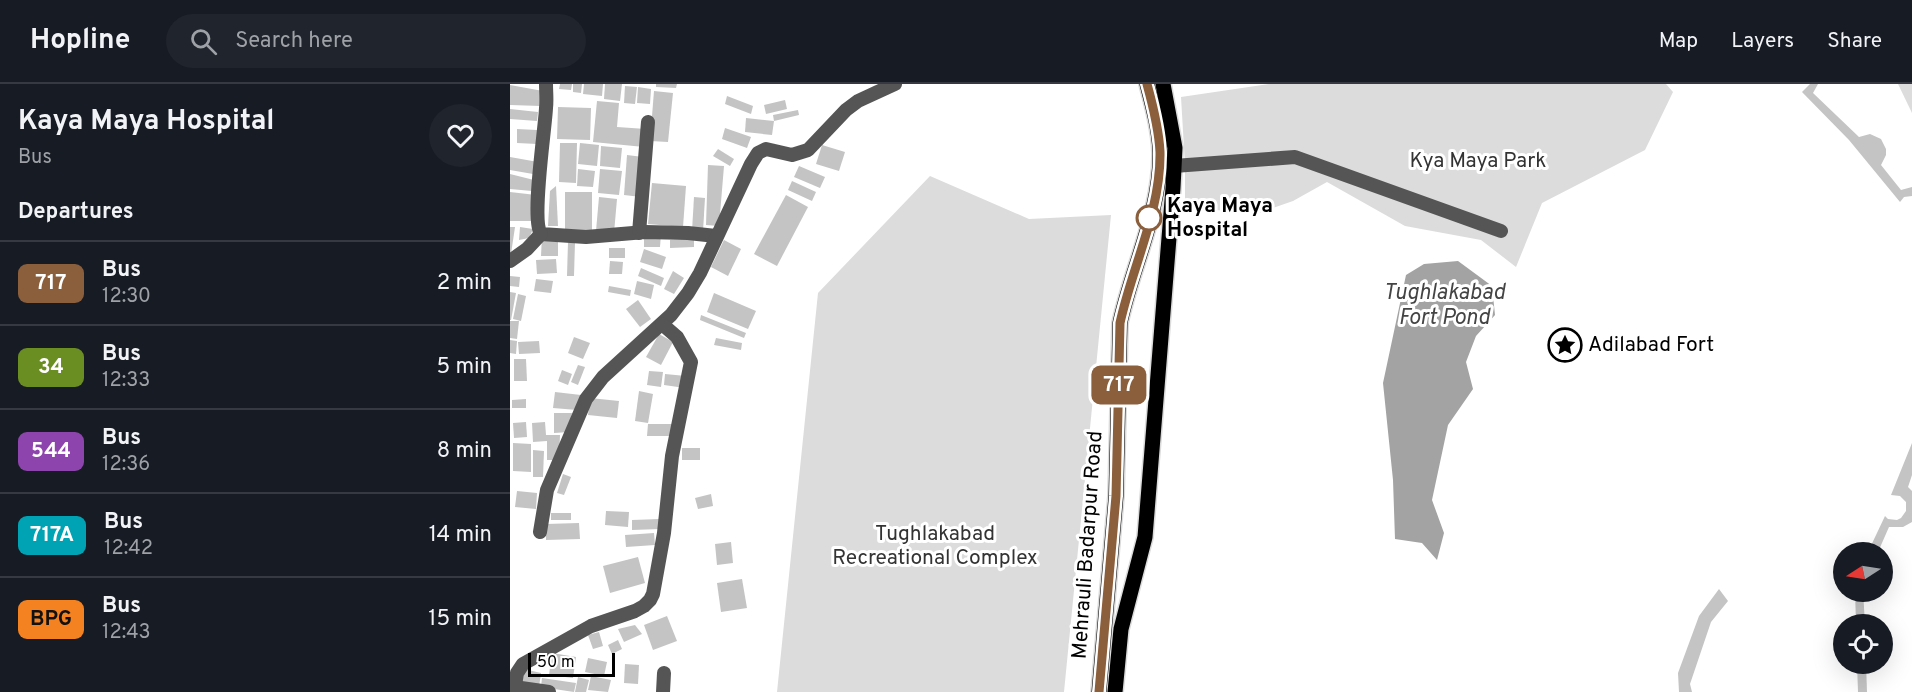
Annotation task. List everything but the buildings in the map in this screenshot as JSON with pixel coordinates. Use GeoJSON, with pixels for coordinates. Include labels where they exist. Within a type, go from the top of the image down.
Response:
{"type":"FeatureCollection","features":[{"type":"Feature","properties":{"kind":"main road","name":"Mehrauli Badarpur Road"},"geometry":{"type":"LineString","coordinates":[[1099,692],[1116,496],[1120,323],[1159,174],[1158,132],[1147,84]]}},
{"type":"Feature","properties":{"kind":"main road","name":"Mehrauli Badarpur Road"},"geometry":{"type":"LineString","coordinates":[[1115,692],[1121,629],[1145,537],[1175,148],[1163,84]]}},
{"type":"Feature","properties":{"kind":"street"},"geometry":{"type":"LineString","coordinates":[[541,234],[537,227],[547,104],[546,84]]}},
{"type":"Feature","properties":{"kind":"street"},"geometry":{"type":"LineString","coordinates":[[540,532],[547,490],[586,399],[603,377],[671,315],[688,293],[700,273],[750,164],[761,150],[766,148],[792,154],[808,150],[846,110],[858,101],[895,84]]}},
{"type":"Feature","properties":{"kind":"street"},"geometry":{"type":"LineString","coordinates":[[639,233],[648,122]]}},
{"type":"Feature","properties":{"kind":"street"},"geometry":{"type":"LineString","coordinates":[[1174,166],[1295,157],[1501,231]]}},
{"type":"Feature","properties":{"kind":"street"},"geometry":{"type":"LineString","coordinates":[[541,234],[586,237],[639,233],[688,233],[716,236]]}},
{"type":"Feature","properties":{"kind":"street"},"geometry":{"type":"LineString","coordinates":[[510,261],[527,249],[541,234]]}},
{"type":"Feature","properties":{"kind":"street"},"geometry":{"type":"LineString","coordinates":[[549,692],[514,689],[514,668],[591,626],[644,606],[652,594],[664,533],[672,456],[691,362],[677,337],[662,324]]}},
{"type":"Feature","properties":{"kind":"street"},"geometry":{"type":"LineString","coordinates":[[663,692],[664,673]]}},
{"type":"Feature","properties":{"kind":"green space","name":"Kya Maya Park"},"geometry":{"type":"Polygon","coordinates":[[[1269,84],[1666,84],[1673,92],[1645,150],[1542,203],[1516,267],[1481,240],[1405,226],[1327,182],[1293,201],[1259,213],[1185,208],[1181,97],[1269,84]]]}},
{"type":"Feature","properties":{"kind":"green space"},"geometry":{"type":"Polygon","coordinates":[[[1898,84],[1912,84],[1912,113],[1898,84]]]}},
{"type":"Feature","properties":{"kind":"green space","name":"Tughlakabad Recreational Complex"},"geometry":{"type":"Polygon","coordinates":[[[930,176],[1029,219],[1111,215],[1064,692],[777,692],[818,293],[930,176]]]}},
{"type":"Feature","properties":{"kind":"water","name":"Tughlakabad Fort Pond"},"geometry":{"type":"Polygon","coordinates":[[[1458,261],[1492,286],[1495,315],[1476,336],[1466,362],[1473,389],[1448,425],[1432,500],[1444,533],[1437,560],[1422,543],[1395,539],[1393,480],[1383,383],[1406,275],[1424,264],[1458,261]]]}},
{"type":"Feature","properties":{"kind":"bus line","name":"717"},"geometry":{"type":"LineString","coordinates":[[1099,692],[1116,496],[1120,323],[1159,174],[1158,132],[1147,84]]}},
{"type":"Feature","properties":{"kind":"place","name":"Kaya Maya Hospital"},"geometry":{"type":"Point","coordinates":[1149,218]}},
{"type":"Feature","properties":{"kind":"place","name":"Adilabad Fort"},"geometry":{"type":"Point","coordinates":[1565,345]}}]}
